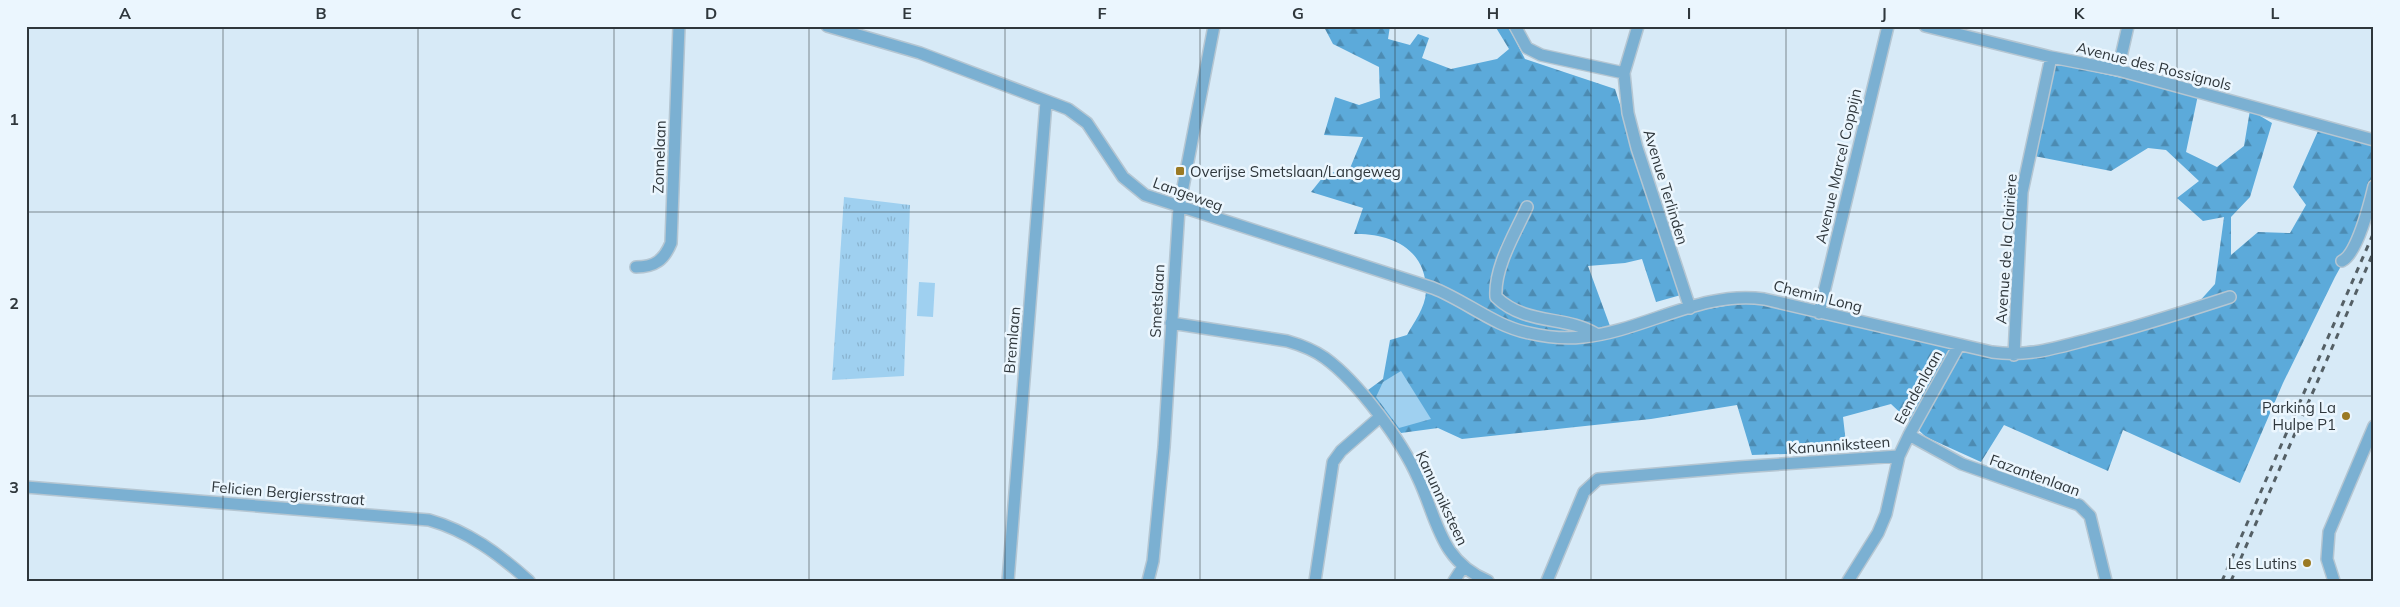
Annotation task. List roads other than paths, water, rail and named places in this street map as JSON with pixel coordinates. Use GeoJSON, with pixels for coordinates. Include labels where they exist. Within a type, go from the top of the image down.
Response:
{"type":"FeatureCollection","features":[{"type":"Feature","properties":{"kind":"street","name":"Zonnelaan"},"geometry":{"type":"LineString","coordinates":[[636,267],[646,267],[661,260],[671,243],[680,26]]}},
{"type":"Feature","properties":{"kind":"street","name":"Langeweg"},"geometry":{"type":"LineString","coordinates":[[826,26],[920,52],[1068,109],[1087,123],[1123,177],[1134,189],[1145,195],[1179,208],[1405,280]]}},
{"type":"Feature","properties":{"kind":"street","name":"Smetslaan"},"geometry":{"type":"LineString","coordinates":[[1148,581],[1153,561],[1164,447],[1179,208],[1214,26]]}},
{"type":"Feature","properties":{"kind":"street"},"geometry":{"type":"LineString","coordinates":[[1515,26],[1527,48],[1541,55],[1624,74],[1638,26]]}},
{"type":"Feature","properties":{"kind":"street","name":"Avenue Marcel Coppijn"},"geometry":{"type":"LineString","coordinates":[[1819,313],[1888,26]]}},
{"type":"Feature","properties":{"kind":"street","name":"Avenue des Rossignols"},"geometry":{"type":"LineString","coordinates":[[1925,26],[2051,57],[2118,70],[2374,140]]}},
{"type":"Feature","properties":{"kind":"street"},"geometry":{"type":"LineString","coordinates":[[2118,70],[2128,26]]}},
{"type":"Feature","properties":{"kind":"street","name":"Avenue de la Clairière"},"geometry":{"type":"LineString","coordinates":[[2014,355],[2022,192],[2051,57]]}},
{"type":"Feature","properties":{"kind":"street","name":"Avenue Terlinden"},"geometry":{"type":"LineString","coordinates":[[1624,74],[1628,113],[1637,148],[1690,308]]}},
{"type":"Feature","properties":{"kind":"street","name":"Bremlaan"},"geometry":{"type":"LineString","coordinates":[[1008,581],[1046,102]]}},
{"type":"Feature","properties":{"kind":"street"},"geometry":{"type":"LineString","coordinates":[[2342,262],[2350,255],[2374,186]]}},
{"type":"Feature","properties":{"kind":"street"},"geometry":{"type":"LineString","coordinates":[[1527,207],[1500,270],[1496,284],[1496,297],[1501,302],[1533,318],[1586,328],[1596,334]]}},
{"type":"Feature","properties":{"kind":"street","name":"Chemin Long"},"geometry":{"type":"LineString","coordinates":[[1405,280],[1447,294],[1495,322],[1528,333],[1557,337],[1583,337],[1690,308],[1745,296],[1959,345],[2014,355],[2033,354],[2132,328],[2230,297]]}},
{"type":"Feature","properties":{"kind":"street","name":"Kanunniksteen"},"geometry":{"type":"LineString","coordinates":[[1171,323],[1287,341],[1305,346],[1343,373],[1394,436],[1418,477],[1444,544],[1463,567],[1472,574],[1488,581]]}},
{"type":"Feature","properties":{"kind":"street","name":"Eendenlaan"},"geometry":{"type":"LineString","coordinates":[[1848,581],[1878,533],[1886,514],[1899,456],[1959,345]]}},
{"type":"Feature","properties":{"kind":"street"},"geometry":{"type":"LineString","coordinates":[[1315,581],[1333,462],[1341,451],[1380,417]]}},
{"type":"Feature","properties":{"kind":"street"},"geometry":{"type":"LineString","coordinates":[[2334,581],[2327,559],[2329,532],[2374,426]]}},
{"type":"Feature","properties":{"kind":"street","name":"Fazantenlaan"},"geometry":{"type":"LineString","coordinates":[[1909,435],[1962,464],[2079,505],[2090,516],[2106,581]]}},
{"type":"Feature","properties":{"kind":"street","name":"Kanunniksteen"},"geometry":{"type":"LineString","coordinates":[[1547,581],[1584,492],[1598,479],[1899,456]]}},
{"type":"Feature","properties":{"kind":"street","name":"Felicien Bergiersstraat"},"geometry":{"type":"LineString","coordinates":[[26,487],[429,520],[443,524],[478,541],[494,551],[529,581]]}},
{"type":"Feature","properties":{"kind":"street"},"geometry":{"type":"LineString","coordinates":[[1454,581],[1463,567]]}},
{"type":"Feature","properties":{"kind":"railway"},"geometry":{"type":"LineString","coordinates":[[2222,581],[2374,232]]}},
{"type":"Feature","properties":{"kind":"railway"},"geometry":{"type":"LineString","coordinates":[[2231,581],[2374,251]]}},
{"type":"Feature","properties":{"kind":"place","name":"Overijse Smetslaan/Langeweg"},"geometry":{"type":"Point","coordinates":[1180,171]}},
{"type":"Feature","properties":{"kind":"place","name":"Parking La Hulpe P1"},"geometry":{"type":"Point","coordinates":[2346,416]}},
{"type":"Feature","properties":{"kind":"place","name":"Les Lutins"},"geometry":{"type":"Point","coordinates":[2307,563]}}]}
